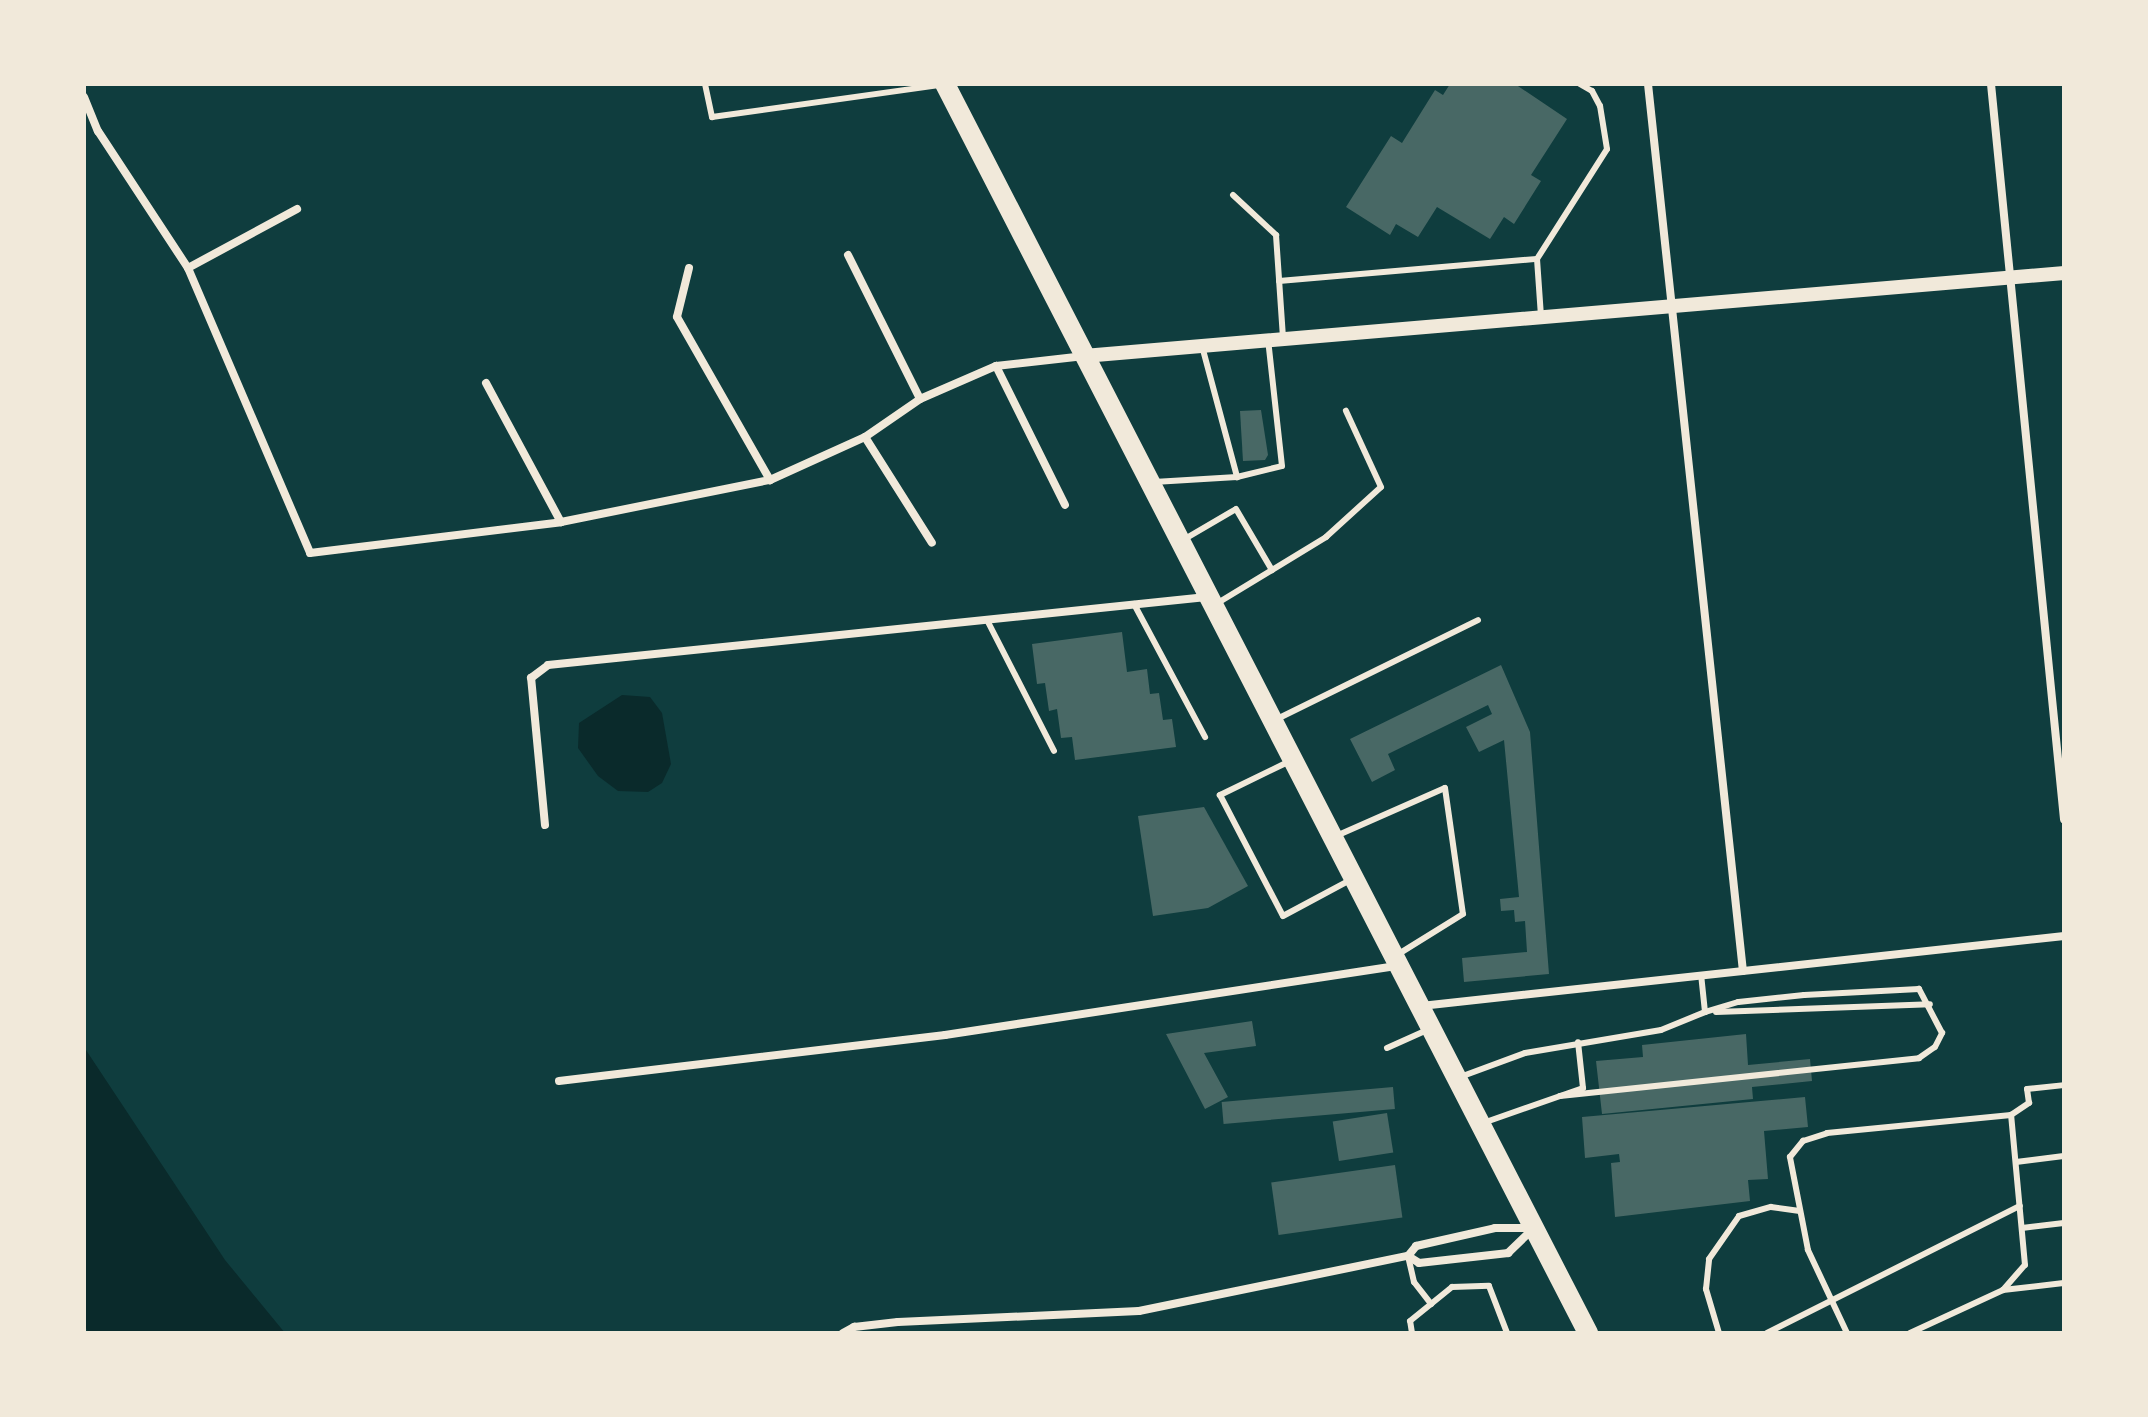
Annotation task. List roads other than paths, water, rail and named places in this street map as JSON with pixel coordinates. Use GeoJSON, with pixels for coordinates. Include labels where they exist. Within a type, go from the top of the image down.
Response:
{"type":"FeatureCollection","features":[{"type":"Feature","properties":{"kind":"main road"},"geometry":{"type":"LineString","coordinates":[[945,84],[1588,1333]]}},
{"type":"Feature","properties":{"kind":"street"},"geometry":{"type":"LineString","coordinates":[[1648,84],[1743,971]]}},
{"type":"Feature","properties":{"kind":"street"},"geometry":{"type":"LineString","coordinates":[[1991,84],[2064,819]]}},
{"type":"Feature","properties":{"kind":"street"},"geometry":{"type":"LineString","coordinates":[[84,97],[98,131],[188,268],[310,553],[561,522],[770,480],[865,437],[920,399],[996,366],[2064,273]]}},
{"type":"Feature","properties":{"kind":"street"},"geometry":{"type":"LineString","coordinates":[[188,268],[297,209]]}},
{"type":"Feature","properties":{"kind":"street"},"geometry":{"type":"LineString","coordinates":[[848,255],[920,399]]}},
{"type":"Feature","properties":{"kind":"street"},"geometry":{"type":"LineString","coordinates":[[689,268],[677,317],[770,480]]}},
{"type":"Feature","properties":{"kind":"street"},"geometry":{"type":"LineString","coordinates":[[996,366],[1065,505]]}},
{"type":"Feature","properties":{"kind":"street"},"geometry":{"type":"LineString","coordinates":[[486,383],[561,522]]}},
{"type":"Feature","properties":{"kind":"street"},"geometry":{"type":"LineString","coordinates":[[865,437],[932,543]]}},
{"type":"Feature","properties":{"kind":"street"},"geometry":{"type":"LineString","coordinates":[[545,825],[531,678],[548,665],[1134,604],[1211,602]]}},
{"type":"Feature","properties":{"kind":"street"},"geometry":{"type":"LineString","coordinates":[[1419,1006],[2064,936]]}},
{"type":"Feature","properties":{"kind":"street"},"geometry":{"type":"LineString","coordinates":[[559,1081],[945,1035],[1397,962]]}},
{"type":"Feature","properties":{"kind":"street"},"geometry":{"type":"LineString","coordinates":[[843,1333],[854,1327],[898,1322],[1139,1311],[1408,1256],[1416,1246],[1495,1228],[1534,1228]]}},
{"type":"Feature","properties":{"kind":"street"},"geometry":{"type":"LineString","coordinates":[[1408,1256],[1419,1263],[1508,1253],[1534,1228]]}},
{"type":"Feature","properties":{"kind":"lane"},"geometry":{"type":"LineString","coordinates":[[705,84],[712,117],[945,84]]}},
{"type":"Feature","properties":{"kind":"lane"},"geometry":{"type":"LineString","coordinates":[[1541,318],[1537,259],[1607,149],[1600,106],[1592,91],[1580,84]]}},
{"type":"Feature","properties":{"kind":"lane"},"geometry":{"type":"LineString","coordinates":[[1150,483],[1237,477],[1282,466],[1276,340],[1279,281],[1276,235],[1233,195]]}},
{"type":"Feature","properties":{"kind":"lane"},"geometry":{"type":"LineString","coordinates":[[1279,281],[1537,259]]}},
{"type":"Feature","properties":{"kind":"lane"},"geometry":{"type":"LineString","coordinates":[[1202,346],[1237,477]]}},
{"type":"Feature","properties":{"kind":"lane"},"geometry":{"type":"LineString","coordinates":[[1211,602],[1326,537],[1381,487],[1346,411]]}},
{"type":"Feature","properties":{"kind":"lane"},"geometry":{"type":"LineString","coordinates":[[1180,542],[1236,509],[1272,570]]}},
{"type":"Feature","properties":{"kind":"lane"},"geometry":{"type":"LineString","coordinates":[[1134,604],[1205,737]]}},
{"type":"Feature","properties":{"kind":"lane"},"geometry":{"type":"LineString","coordinates":[[987,620],[1054,751]]}},
{"type":"Feature","properties":{"kind":"lane"},"geometry":{"type":"LineString","coordinates":[[1274,720],[1478,620]]}},
{"type":"Feature","properties":{"kind":"lane"},"geometry":{"type":"LineString","coordinates":[[1294,759],[1220,795],[1283,916],[1354,878]]}},
{"type":"Feature","properties":{"kind":"lane"},"geometry":{"type":"LineString","coordinates":[[1333,837],[1445,788],[1463,914],[1397,962]]}},
{"type":"Feature","properties":{"kind":"lane"},"geometry":{"type":"LineString","coordinates":[[1701,975],[1705,1012]]}},
{"type":"Feature","properties":{"kind":"lane"},"geometry":{"type":"LineString","coordinates":[[1456,1078],[1525,1053],[1661,1030],[1738,1002],[1804,995],[1919,989],[1930,1004],[1942,1033],[1935,1047],[1919,1058],[1560,1096]]}},
{"type":"Feature","properties":{"kind":"lane"},"geometry":{"type":"LineString","coordinates":[[1705,1012],[1930,1004]]}},
{"type":"Feature","properties":{"kind":"lane"},"geometry":{"type":"LineString","coordinates":[[1387,1048],[1430,1028]]}},
{"type":"Feature","properties":{"kind":"lane"},"geometry":{"type":"LineString","coordinates":[[1480,1124],[1583,1088],[1578,1042]]}},
{"type":"Feature","properties":{"kind":"lane"},"geometry":{"type":"LineString","coordinates":[[1847,1333],[1808,1250],[1790,1157],[1803,1141],[1827,1133],[2011,1115],[2029,1103],[2027,1089],[2064,1085]]}},
{"type":"Feature","properties":{"kind":"lane"},"geometry":{"type":"LineString","coordinates":[[2003,1290],[2025,1265],[2011,1115]]}},
{"type":"Feature","properties":{"kind":"lane"},"geometry":{"type":"LineString","coordinates":[[2016,1162],[2064,1156]]}},
{"type":"Feature","properties":{"kind":"lane"},"geometry":{"type":"LineString","coordinates":[[1767,1333],[2020,1206]]}},
{"type":"Feature","properties":{"kind":"lane"},"geometry":{"type":"LineString","coordinates":[[1719,1333],[1706,1289],[1709,1259],[1739,1216],[1771,1207],[1800,1211]]}},
{"type":"Feature","properties":{"kind":"lane"},"geometry":{"type":"LineString","coordinates":[[2022,1228],[2064,1223]]}},
{"type":"Feature","properties":{"kind":"lane"},"geometry":{"type":"LineString","coordinates":[[1408,1256],[1414,1282],[1431,1304]]}},
{"type":"Feature","properties":{"kind":"lane"},"geometry":{"type":"LineString","coordinates":[[1910,1333],[2003,1290],[2064,1283]]}},
{"type":"Feature","properties":{"kind":"lane"},"geometry":{"type":"LineString","coordinates":[[1412,1333],[1410,1321],[1452,1287],[1489,1286],[1507,1333]]}},
{"type":"Feature","properties":{"kind":"water"},"geometry":{"type":"Polygon","coordinates":[[[622,695],[650,697],[662,713],[671,764],[662,783],[648,792],[618,791],[598,776],[578,748],[579,723],[622,695]]]}},
{"type":"Feature","properties":{"kind":"water"},"geometry":{"type":"Polygon","coordinates":[[[84,1047],[225,1260],[285,1333],[89,1333],[84,1325],[84,1047]]]}}]}
